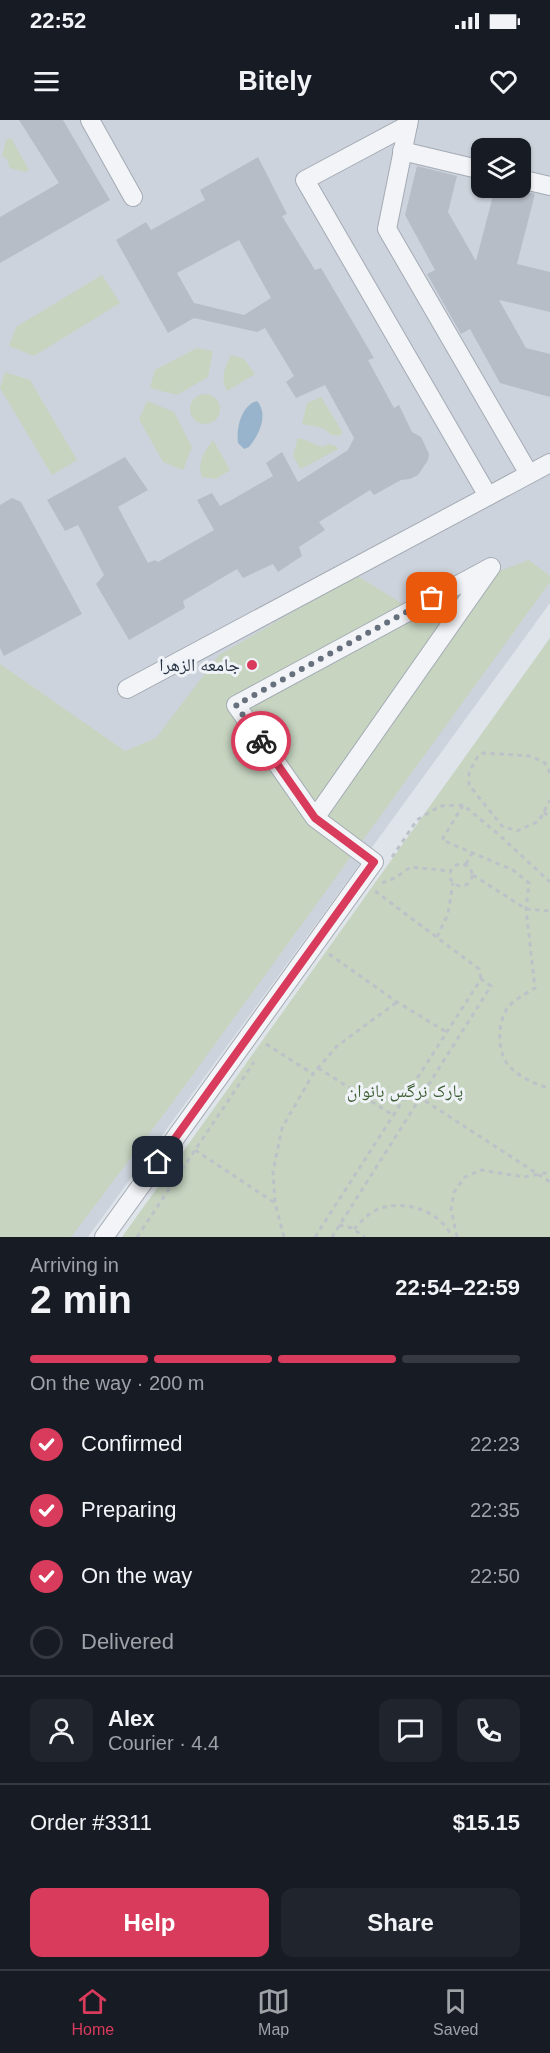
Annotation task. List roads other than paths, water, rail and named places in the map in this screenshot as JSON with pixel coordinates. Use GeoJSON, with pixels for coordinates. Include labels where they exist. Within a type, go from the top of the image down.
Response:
{"type":"FeatureCollection","features":[{"type":"Feature","properties":{"kind":"lane"},"geometry":{"type":"LineString","coordinates":[[90,120],[133,197]]}},
{"type":"Feature","properties":{"kind":"lane"},"geometry":{"type":"LineString","coordinates":[[408,122],[387,229],[529,474]]}},
{"type":"Feature","properties":{"kind":"lane"},"geometry":{"type":"LineString","coordinates":[[408,122],[305,180],[488,496]]}},
{"type":"Feature","properties":{"kind":"lane"},"geometry":{"type":"LineString","coordinates":[[402,151],[471,167]]}},
{"type":"Feature","properties":{"kind":"lane"},"geometry":{"type":"LineString","coordinates":[[531,182],[550,186]]}},
{"type":"Feature","properties":{"kind":"lane"},"geometry":{"type":"LineString","coordinates":[[127,689],[550,463]]}},
{"type":"Feature","properties":{"kind":"lane"},"geometry":{"type":"LineString","coordinates":[[104,1237],[374,862],[315,818],[236,705],[491,567],[315,818]]}},
{"type":"Feature","properties":{"kind":"water"},"geometry":{"type":"Polygon","coordinates":[[[257,401],[261,406],[261,424],[253,442],[244,449],[238,443],[239,424],[243,413],[257,401]]]}},
{"type":"Feature","properties":{"kind":"place","name":"جامعه الزهرا"},"geometry":{"type":"Point","coordinates":[252,665]}},
{"type":"Feature","properties":{"kind":"park label","name":"پارک نرگس بانوان"},"geometry":{"type":"Point","coordinates":[405,1091]}}]}
